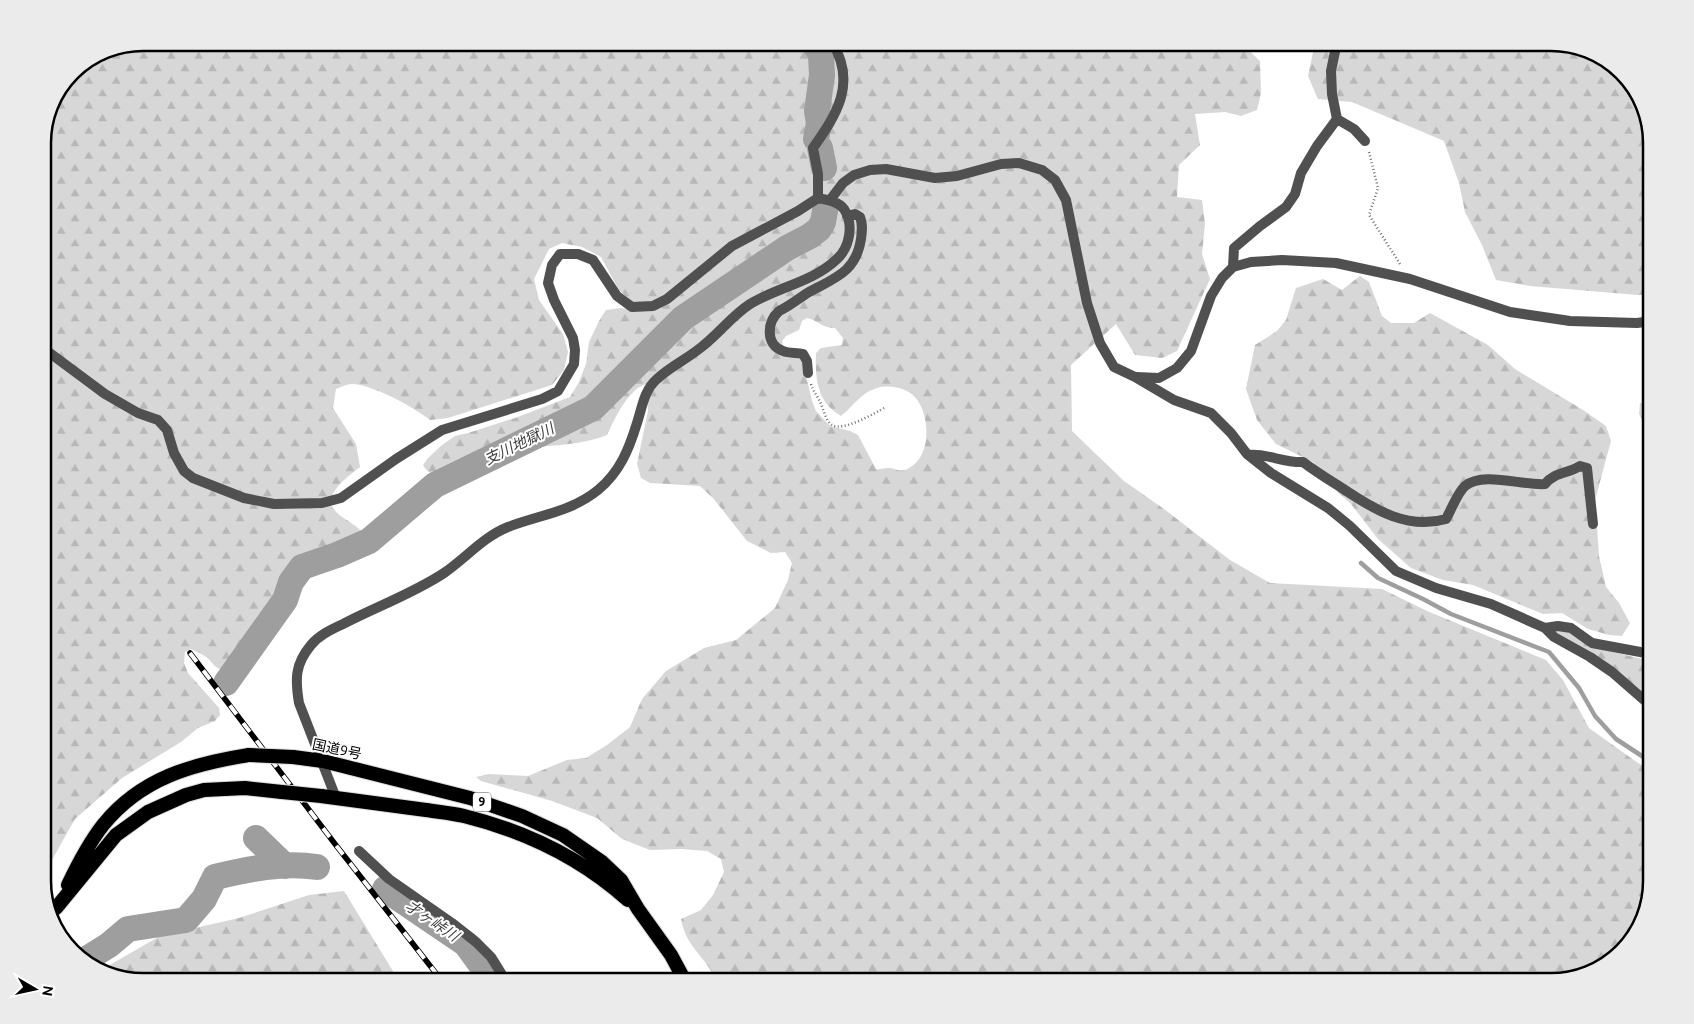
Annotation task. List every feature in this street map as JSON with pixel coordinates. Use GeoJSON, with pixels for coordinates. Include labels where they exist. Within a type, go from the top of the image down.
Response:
{"type":"FeatureCollection","features":[{"type":"Feature","properties":{"kind":"highway","name":"国道9号"},"geometry":{"type":"LineString","coordinates":[[56,909],[85,851],[103,825],[121,806],[141,790],[165,777],[202,763],[249,755],[294,757],[323,761],[470,798],[522,816],[563,836],[602,862],[621,880],[638,909],[671,955],[680,973]]}},
{"type":"Feature","properties":{"kind":"highway","name":"国道9号"},"geometry":{"type":"LineString","coordinates":[[56,910],[116,835],[148,812],[186,795],[204,790],[245,788],[463,815],[523,834],[574,860],[612,886],[638,909]]}},
{"type":"Feature","properties":{"kind":"street"},"geometry":{"type":"LineString","coordinates":[[818,198],[818,174],[813,148],[829,126],[840,103],[844,70],[837,51]]}},
{"type":"Feature","properties":{"kind":"street"},"geometry":{"type":"LineString","coordinates":[[1233,267],[1234,248],[1286,207],[1295,194],[1302,173],[1317,146],[1337,120],[1332,94],[1331,71],[1335,51]]}},
{"type":"Feature","properties":{"kind":"street"},"geometry":{"type":"LineString","coordinates":[[1337,120],[1354,129],[1365,141]]}},
{"type":"Feature","properties":{"kind":"street"},"geometry":{"type":"LineString","coordinates":[[830,200],[843,182],[870,170],[886,170],[935,178],[957,176],[1001,164],[1019,162],[1042,170],[1055,180],[1066,200],[1087,302],[1100,344],[1114,367],[1174,400],[1211,412],[1249,456],[1271,473],[1328,508],[1350,526],[1396,571],[1436,588],[1491,604],[1545,628],[1554,637],[1612,672],[1643,698]]}},
{"type":"Feature","properties":{"kind":"street"},"geometry":{"type":"LineString","coordinates":[[51,354],[105,394],[138,413],[158,420],[167,430],[174,453],[184,471],[193,478],[251,500],[274,504],[322,503],[341,498],[396,459],[442,430],[542,400],[558,391],[574,364],[575,350],[573,338],[554,300],[548,283],[552,265],[560,254],[578,254],[593,260],[617,296],[632,307],[653,306],[667,299],[732,246],[798,211],[818,198],[830,200],[845,210],[849,235],[844,251],[836,260],[814,275],[750,304],[704,346],[656,380],[644,397],[624,459],[600,489],[564,510],[508,528],[488,537],[444,573],[325,633],[312,643],[299,662],[296,676],[299,703],[336,798]]}},
{"type":"Feature","properties":{"kind":"street"},"geometry":{"type":"LineString","coordinates":[[808,373],[807,361],[803,354],[782,351],[773,343],[770,339],[770,323],[779,311],[848,270],[854,262],[860,247],[862,223],[860,216],[855,214],[847,216]]}},
{"type":"Feature","properties":{"kind":"street"},"geometry":{"type":"LineString","coordinates":[[1135,377],[1159,378],[1176,368],[1191,350],[1211,296],[1222,278],[1233,267],[1251,262],[1282,260],[1336,263],[1410,279],[1510,312],[1570,321],[1643,323]]}},
{"type":"Feature","properties":{"kind":"street"},"geometry":{"type":"LineString","coordinates":[[1249,456],[1258,454],[1291,462],[1303,462],[1371,508],[1417,522],[1435,522],[1446,519],[1466,486],[1482,479],[1534,485],[1545,484],[1551,477],[1580,466],[1587,468],[1593,524]]}},
{"type":"Feature","properties":{"kind":"street"},"geometry":{"type":"LineString","coordinates":[[1545,628],[1558,626],[1570,628],[1592,643],[1643,653]]}},
{"type":"Feature","properties":{"kind":"street"},"geometry":{"type":"LineString","coordinates":[[359,851],[389,880],[452,923],[476,942],[491,957],[501,973]]}},
{"type":"Feature","properties":{"kind":"path"},"geometry":{"type":"LineString","coordinates":[[1365,141],[1378,188],[1368,215],[1410,279]]}},
{"type":"Feature","properties":{"kind":"path"},"geometry":{"type":"LineString","coordinates":[[808,373],[813,392],[818,396],[825,416],[831,424],[842,427],[886,407]]}},
{"type":"Feature","properties":{"kind":"green space"},"geometry":{"type":"Polygon","coordinates":[[[137,51],[1249,51],[1260,61],[1261,93],[1257,110],[1241,116],[1225,112],[1195,114],[1200,145],[1179,165],[1177,197],[1202,200],[1205,224],[1202,254],[1210,279],[1177,351],[1162,358],[1135,355],[1116,324],[1071,365],[1072,431],[1124,481],[1230,560],[1270,583],[1382,589],[1427,611],[1546,660],[1563,680],[1589,728],[1643,766],[1643,881],[1640,904],[1636,916],[1624,937],[1607,954],[1597,960],[1586,966],[1563,972],[712,973],[687,937],[681,919],[701,910],[713,895],[724,872],[721,859],[707,851],[682,849],[650,850],[622,839],[597,818],[552,801],[481,781],[476,777],[489,774],[528,776],[567,760],[586,758],[607,745],[630,727],[642,699],[666,671],[704,648],[736,640],[775,608],[788,580],[792,563],[785,552],[771,553],[747,541],[713,498],[700,486],[650,483],[641,478],[637,464],[648,411],[647,384],[640,386],[628,398],[607,435],[578,443],[503,451],[488,455],[454,472],[445,474],[437,475],[429,472],[423,465],[442,445],[455,436],[515,418],[570,397],[579,382],[586,364],[589,342],[606,310],[621,308],[632,310],[630,300],[619,290],[601,257],[582,247],[562,243],[549,249],[534,279],[539,300],[563,334],[568,352],[564,370],[552,385],[448,418],[430,420],[404,403],[371,388],[352,384],[336,389],[333,408],[356,444],[360,467],[336,488],[331,500],[332,506],[342,517],[356,526],[366,538],[294,567],[281,600],[232,669],[218,668],[202,654],[191,649],[185,652],[184,663],[188,673],[219,708],[220,715],[215,721],[198,728],[181,742],[122,778],[75,819],[51,862],[51,137],[58,108],[70,87],[87,70],[108,58],[137,51]],[[807,318],[802,321],[799,330],[786,336],[782,341],[783,346],[801,358],[803,362],[816,411],[830,426],[858,435],[876,469],[890,468],[903,470],[909,468],[916,463],[925,447],[925,418],[918,401],[905,390],[894,387],[882,387],[866,393],[841,416],[833,410],[822,397],[819,389],[816,372],[816,353],[821,348],[842,345],[843,338],[835,328],[827,327],[807,318]]]}},
{"type":"Feature","properties":{"kind":"green space"},"geometry":{"type":"Polygon","coordinates":[[[1313,51],[1551,51],[1574,54],[1586,58],[1607,70],[1624,87],[1636,108],[1643,137],[1643,295],[1530,286],[1496,280],[1482,245],[1465,212],[1459,183],[1444,141],[1352,102],[1318,99],[1308,76],[1313,51]]]}},
{"type":"Feature","properties":{"kind":"green space"},"geometry":{"type":"Polygon","coordinates":[[[1360,276],[1369,282],[1382,316],[1391,323],[1414,323],[1430,313],[1488,345],[1515,369],[1606,426],[1611,441],[1595,500],[1599,556],[1606,587],[1619,603],[1630,623],[1622,636],[1609,635],[1588,629],[1562,613],[1543,614],[1473,585],[1443,580],[1411,568],[1378,539],[1351,504],[1330,485],[1313,462],[1276,444],[1257,420],[1246,389],[1255,345],[1277,331],[1286,320],[1296,288],[1323,279],[1342,290],[1360,276]]]}},
{"type":"Feature","properties":{"kind":"green space"},"geometry":{"type":"Polygon","coordinates":[[[1640,403],[1643,403],[1643,421],[1639,414],[1640,403]]]}},
{"type":"Feature","properties":{"kind":"green space"},"geometry":{"type":"Polygon","coordinates":[[[1555,630],[1562,630],[1596,648],[1643,659],[1643,693],[1593,656],[1557,636],[1555,630]]]}},
{"type":"Feature","properties":{"kind":"green space"},"geometry":{"type":"Polygon","coordinates":[[[344,891],[394,973],[143,973],[120,970],[108,966],[160,936],[239,918],[309,895],[344,891]]]}},
{"type":"Feature","properties":{"kind":"waterway","name":"支川地獄川"},"geometry":{"type":"LineString","coordinates":[[816,139],[819,123],[817,111],[822,75],[821,55],[819,51]]}},
{"type":"Feature","properties":{"kind":"waterway","name":"支川地獄川"},"geometry":{"type":"LineString","coordinates":[[820,148],[824,168]]}},
{"type":"Feature","properties":{"kind":"waterway","name":"支川地獄川"},"geometry":{"type":"LineString","coordinates":[[226,683],[285,600],[291,582],[302,567],[369,541],[435,485],[593,408],[683,318],[787,248],[810,236],[819,229],[823,222],[825,211]]}},
{"type":"Feature","properties":{"kind":"waterway"},"geometry":{"type":"LineString","coordinates":[[1361,563],[1378,578],[1451,614],[1549,652],[1579,688],[1595,716],[1616,739],[1643,757]]}},
{"type":"Feature","properties":{"kind":"waterway","name":"支川地獄川"},"geometry":{"type":"LineString","coordinates":[[256,838],[285,866]]}},
{"type":"Feature","properties":{"kind":"waterway","name":"才ヶ峠川"},"geometry":{"type":"LineString","coordinates":[[91,956],[109,945],[128,929],[186,920],[204,899],[215,877],[278,866],[317,867]]}},
{"type":"Feature","properties":{"kind":"waterway","name":"才ヶ峠川"},"geometry":{"type":"LineString","coordinates":[[385,889],[466,944],[487,973]]}},
{"type":"Feature","properties":{"kind":"railway"},"geometry":{"type":"LineString","coordinates":[[190,653],[436,973]]}}]}
